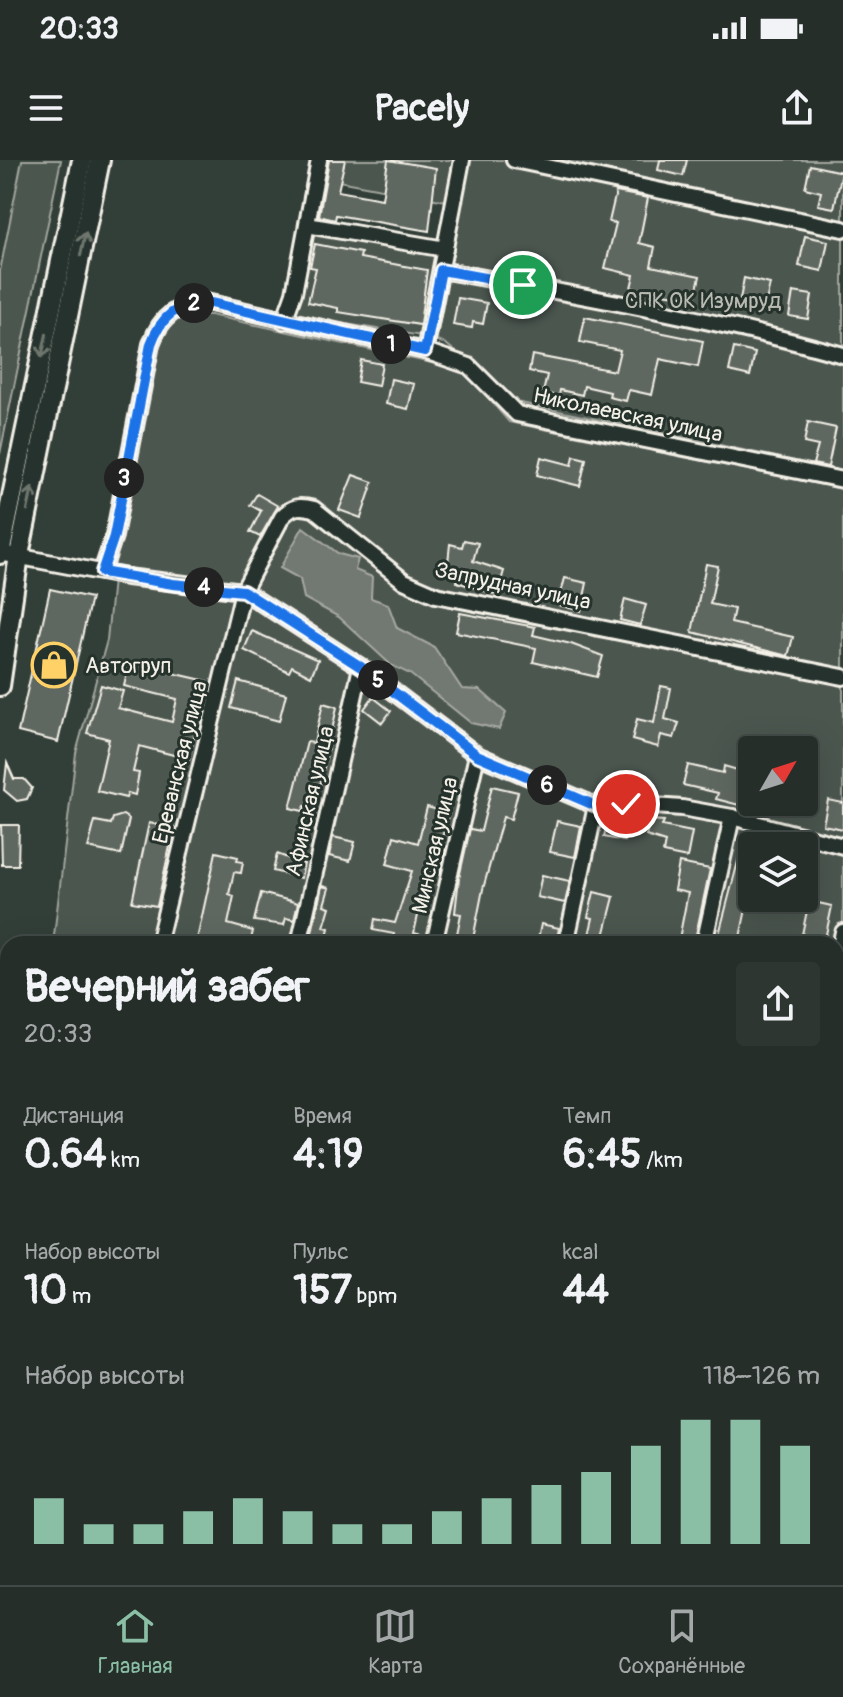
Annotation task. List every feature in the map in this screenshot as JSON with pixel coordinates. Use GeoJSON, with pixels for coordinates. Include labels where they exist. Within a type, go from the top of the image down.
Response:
{"type":"FeatureCollection","features":[{"type":"Feature","properties":{"kind":"main road"},"geometry":{"type":"LineString","coordinates":[[0,686],[6,554],[82,160]]}},
{"type":"Feature","properties":{"kind":"main road"},"geometry":{"type":"LineString","coordinates":[[6,554],[100,160]]}},
{"type":"Feature","properties":{"kind":"street"},"geometry":{"type":"LineString","coordinates":[[284,321],[294,293],[319,160]]}},
{"type":"Feature","properties":{"kind":"street"},"geometry":{"type":"LineString","coordinates":[[425,351],[462,160]]}},
{"type":"Feature","properties":{"kind":"street"},"geometry":{"type":"LineString","coordinates":[[514,160],[843,229]]}},
{"type":"Feature","properties":{"kind":"street"},"geometry":{"type":"LineString","coordinates":[[307,225],[445,249]]}},
{"type":"Feature","properties":{"kind":"street"},"geometry":{"type":"LineString","coordinates":[[441,270],[605,300],[843,355]]}},
{"type":"Feature","properties":{"kind":"street","name":"Николаевская улица"},"geometry":{"type":"LineString","coordinates":[[102,572],[114,536],[151,344],[165,317],[177,308],[206,302],[425,351],[469,366],[517,414],[843,480]]}},
{"type":"Feature","properties":{"kind":"street","name":"Запрудная улица"},"geometry":{"type":"LineString","coordinates":[[243,591],[282,517],[290,509],[306,507],[321,514],[404,581],[436,595],[843,677]]}},
{"type":"Feature","properties":{"kind":"street"},"geometry":{"type":"LineString","coordinates":[[6,554],[173,584],[243,591],[361,667],[477,755],[596,806],[626,804],[682,808],[732,817],[843,846]]}},
{"type":"Feature","properties":{"kind":"street","name":"Ереванская улица"},"geometry":{"type":"LineString","coordinates":[[160,936],[243,591]]}},
{"type":"Feature","properties":{"kind":"street","name":"Афинская улица"},"geometry":{"type":"LineString","coordinates":[[301,936],[361,667]]}},
{"type":"Feature","properties":{"kind":"street","name":"Минская улица"},"geometry":{"type":"LineString","coordinates":[[436,936],[477,755]]}},
{"type":"Feature","properties":{"kind":"street"},"geometry":{"type":"LineString","coordinates":[[568,936],[596,806]]}},
{"type":"Feature","properties":{"kind":"street"},"geometry":{"type":"LineString","coordinates":[[706,936],[732,817]]}},
{"type":"Feature","properties":{"kind":"green space"},"geometry":{"type":"Polygon","coordinates":[[[22,160],[61,160],[0,454],[0,271],[22,160]]]}},
{"type":"Feature","properties":{"kind":"green space"},"geometry":{"type":"Polygon","coordinates":[[[325,160],[453,160],[446,201],[322,178],[325,160]]]}},
{"type":"Feature","properties":{"kind":"green space","name":"СПК ОК Изумруд"},"geometry":{"type":"Polygon","coordinates":[[[468,160],[843,160],[843,471],[516,402],[446,344],[422,336],[295,316],[310,231],[450,256],[468,160]]]}},
{"type":"Feature","properties":{"kind":"green space"},"geometry":{"type":"Polygon","coordinates":[[[189,314],[210,315],[464,370],[509,422],[843,489],[843,936],[54,936],[76,753],[107,640],[115,559],[155,359],[166,331],[175,321],[189,314]]]}},
{"type":"Feature","properties":{"kind":"shaded area"},"geometry":{"type":"Polygon","coordinates":[[[303,527],[339,554],[358,559],[355,570],[372,577],[371,598],[388,604],[397,628],[434,647],[462,689],[480,690],[506,713],[499,729],[471,723],[410,674],[391,665],[339,617],[304,598],[300,579],[280,568],[303,527]]]}},
{"type":"Feature","properties":{"kind":"building"},"geometry":{"type":"Polygon","coordinates":[[[329,160],[345,160],[338,191],[382,199],[388,160],[436,168],[429,231],[336,215],[335,220],[319,216],[329,160]]]}},
{"type":"Feature","properties":{"kind":"building"},"geometry":{"type":"Polygon","coordinates":[[[660,160],[687,160],[683,176],[658,170],[660,160]]]}},
{"type":"Feature","properties":{"kind":"building"},"geometry":{"type":"Polygon","coordinates":[[[810,165],[842,172],[834,208],[818,205],[821,192],[805,188],[810,165]]]}},
{"type":"Feature","properties":{"kind":"building"},"geometry":{"type":"Polygon","coordinates":[[[616,192],[648,198],[639,243],[655,247],[651,266],[700,276],[695,298],[631,288],[634,275],[605,268],[616,223],[609,222],[616,192]]]}},
{"type":"Feature","properties":{"kind":"building"},"geometry":{"type":"Polygon","coordinates":[[[805,236],[828,241],[822,271],[799,266],[805,236]]]}},
{"type":"Feature","properties":{"kind":"building"},"geometry":{"type":"Polygon","coordinates":[[[315,244],[361,253],[360,258],[427,270],[420,325],[338,312],[338,308],[308,302],[316,268],[310,267],[315,244]]]}},
{"type":"Feature","properties":{"kind":"building"},"geometry":{"type":"Polygon","coordinates":[[[744,278],[770,284],[764,310],[739,305],[744,278]]]}},
{"type":"Feature","properties":{"kind":"building"},"geometry":{"type":"Polygon","coordinates":[[[793,292],[812,295],[808,319],[789,316],[793,292]]]}},
{"type":"Feature","properties":{"kind":"building"},"geometry":{"type":"Polygon","coordinates":[[[458,298],[487,303],[483,324],[473,322],[472,328],[453,325],[458,298]]]}},
{"type":"Feature","properties":{"kind":"building"},"geometry":{"type":"Polygon","coordinates":[[[585,317],[703,341],[698,367],[660,359],[652,395],[629,390],[626,401],[609,397],[610,392],[584,386],[582,395],[560,390],[559,396],[543,393],[547,375],[529,371],[532,355],[615,371],[620,350],[580,342],[585,317]]]}},
{"type":"Feature","properties":{"kind":"building"},"geometry":{"type":"Polygon","coordinates":[[[734,348],[755,353],[750,376],[729,371],[734,348]]]}},
{"type":"Feature","properties":{"kind":"building"},"geometry":{"type":"Polygon","coordinates":[[[361,360],[382,364],[378,386],[357,382],[361,360]]]}},
{"type":"Feature","properties":{"kind":"building"},"geometry":{"type":"Polygon","coordinates":[[[391,379],[414,384],[408,409],[386,404],[391,379]]]}},
{"type":"Feature","properties":{"kind":"building"},"geometry":{"type":"Polygon","coordinates":[[[808,422],[836,428],[828,467],[813,464],[818,446],[804,443],[808,422]]]}},
{"type":"Feature","properties":{"kind":"building"},"geometry":{"type":"Polygon","coordinates":[[[574,456],[586,459],[580,486],[537,475],[541,457],[572,465],[574,456]]]}},
{"type":"Feature","properties":{"kind":"building"},"geometry":{"type":"Polygon","coordinates":[[[353,475],[373,482],[361,518],[339,510],[353,475]]]}},
{"type":"Feature","properties":{"kind":"building"},"geometry":{"type":"Polygon","coordinates":[[[257,494],[278,506],[260,537],[250,532],[261,511],[250,505],[257,494]]]}},
{"type":"Feature","properties":{"kind":"building"},"geometry":{"type":"Polygon","coordinates":[[[464,540],[478,543],[473,561],[504,571],[497,595],[457,582],[458,574],[447,572],[450,544],[462,547],[464,540]]]}},
{"type":"Feature","properties":{"kind":"building"},"geometry":{"type":"Polygon","coordinates":[[[706,564],[718,566],[710,604],[734,609],[731,623],[793,637],[788,656],[692,632],[706,564]]]}},
{"type":"Feature","properties":{"kind":"building"},"geometry":{"type":"Polygon","coordinates":[[[565,578],[587,583],[581,611],[558,605],[565,578]]]}},
{"type":"Feature","properties":{"kind":"building","name":"Автогруп"},"geometry":{"type":"Polygon","coordinates":[[[50,589],[91,598],[58,742],[18,732],[50,589]]]}},
{"type":"Feature","properties":{"kind":"building"},"geometry":{"type":"Polygon","coordinates":[[[625,599],[646,605],[640,625],[620,620],[625,599]]]}},
{"type":"Feature","properties":{"kind":"building"},"geometry":{"type":"Polygon","coordinates":[[[460,613],[535,627],[533,635],[603,656],[597,677],[533,662],[536,648],[456,632],[460,613]]]}},
{"type":"Feature","properties":{"kind":"building"},"geometry":{"type":"Polygon","coordinates":[[[252,631],[318,660],[311,676],[292,666],[289,672],[244,650],[252,631]]]}},
{"type":"Feature","properties":{"kind":"building"},"geometry":{"type":"Polygon","coordinates":[[[129,663],[207,681],[189,759],[139,746],[133,772],[139,773],[135,795],[128,793],[126,798],[97,791],[109,739],[87,733],[101,685],[123,691],[118,708],[172,722],[177,699],[124,686],[129,663]]]}},
{"type":"Feature","properties":{"kind":"building"},"geometry":{"type":"Polygon","coordinates":[[[238,681],[286,694],[279,721],[231,708],[238,681]]]}},
{"type":"Feature","properties":{"kind":"building"},"geometry":{"type":"Polygon","coordinates":[[[661,686],[671,688],[665,719],[679,723],[674,738],[661,735],[658,747],[632,740],[637,719],[654,723],[661,686]]]}},
{"type":"Feature","properties":{"kind":"building"},"geometry":{"type":"Polygon","coordinates":[[[373,697],[391,711],[382,723],[364,709],[373,697]]]}},
{"type":"Feature","properties":{"kind":"building"},"geometry":{"type":"Polygon","coordinates":[[[323,703],[337,707],[315,809],[305,806],[303,811],[290,808],[307,742],[314,743],[323,703]]]}},
{"type":"Feature","properties":{"kind":"building"},"geometry":{"type":"Polygon","coordinates":[[[7,763],[14,779],[24,779],[32,788],[27,799],[17,801],[4,790],[7,763]]]}},
{"type":"Feature","properties":{"kind":"building"},"geometry":{"type":"Polygon","coordinates":[[[688,765],[723,773],[724,766],[738,770],[738,805],[716,799],[718,793],[683,785],[688,765]]]}},
{"type":"Feature","properties":{"kind":"building"},"geometry":{"type":"Polygon","coordinates":[[[492,786],[518,792],[511,819],[503,817],[474,936],[457,936],[461,914],[455,913],[459,878],[470,829],[481,831],[492,786]]]}},
{"type":"Feature","properties":{"kind":"building"},"geometry":{"type":"Polygon","coordinates":[[[828,800],[843,803],[843,829],[823,825],[828,800]]]}},
{"type":"Feature","properties":{"kind":"building"},"geometry":{"type":"Polygon","coordinates":[[[427,807],[449,813],[439,848],[445,850],[440,873],[431,871],[423,912],[419,911],[414,933],[426,936],[393,936],[373,930],[375,919],[395,923],[412,871],[387,864],[394,836],[418,843],[427,807]]]}},
{"type":"Feature","properties":{"kind":"building"},"geometry":{"type":"Polygon","coordinates":[[[123,815],[129,819],[121,855],[88,848],[95,821],[111,824],[113,818],[123,815]]]}},
{"type":"Feature","properties":{"kind":"building"},"geometry":{"type":"Polygon","coordinates":[[[608,820],[628,824],[624,841],[604,837],[608,820]]]}},
{"type":"Feature","properties":{"kind":"building"},"geometry":{"type":"Polygon","coordinates":[[[650,820],[664,821],[662,826],[692,832],[687,858],[663,853],[665,842],[646,836],[650,820]]]}},
{"type":"Feature","properties":{"kind":"building"},"geometry":{"type":"Polygon","coordinates":[[[557,821],[581,826],[575,857],[550,852],[557,821]]]}},
{"type":"Feature","properties":{"kind":"building"},"geometry":{"type":"Polygon","coordinates":[[[149,823],[174,828],[157,906],[132,902],[149,823]]]}},
{"type":"Feature","properties":{"kind":"building"},"geometry":{"type":"Polygon","coordinates":[[[1,825],[19,825],[18,865],[2,865],[1,825]]]}},
{"type":"Feature","properties":{"kind":"building"},"geometry":{"type":"Polygon","coordinates":[[[333,837],[355,842],[350,861],[329,856],[333,837]]]}},
{"type":"Feature","properties":{"kind":"building"},"geometry":{"type":"Polygon","coordinates":[[[216,852],[238,857],[237,861],[243,862],[241,873],[234,872],[229,894],[234,896],[228,924],[253,931],[252,936],[198,936],[216,852]]]}},
{"type":"Feature","properties":{"kind":"building"},"geometry":{"type":"Polygon","coordinates":[[[277,854],[304,864],[301,878],[273,871],[277,854]]]}},
{"type":"Feature","properties":{"kind":"building"},"geometry":{"type":"Polygon","coordinates":[[[738,862],[738,912],[745,912],[740,936],[719,936],[738,862]]]}},
{"type":"Feature","properties":{"kind":"building"},"geometry":{"type":"Polygon","coordinates":[[[679,863],[710,869],[696,936],[680,936],[688,893],[674,890],[679,863]]]}},
{"type":"Feature","properties":{"kind":"building"},"geometry":{"type":"Polygon","coordinates":[[[542,875],[570,881],[565,903],[537,897],[542,875]]]}},
{"type":"Feature","properties":{"kind":"building"},"geometry":{"type":"Polygon","coordinates":[[[322,886],[329,888],[324,905],[330,907],[324,927],[329,928],[327,936],[311,936],[322,886]]]}},
{"type":"Feature","properties":{"kind":"building"},"geometry":{"type":"Polygon","coordinates":[[[594,892],[614,897],[604,936],[589,936],[593,918],[588,917],[594,892]]]}},
{"type":"Feature","properties":{"kind":"building"},"geometry":{"type":"Polygon","coordinates":[[[261,893],[298,903],[294,920],[286,918],[284,925],[254,921],[261,893]]]}},
{"type":"Feature","properties":{"kind":"building"},"geometry":{"type":"Polygon","coordinates":[[[818,903],[832,906],[826,936],[802,936],[807,912],[818,912],[818,903]]]}},
{"type":"Feature","properties":{"kind":"building"},"geometry":{"type":"Polygon","coordinates":[[[541,924],[559,928],[558,936],[539,936],[541,924]]]}},
{"type":"Feature","properties":{"kind":"place","name":"Автогруп"},"geometry":{"type":"Point","coordinates":[54,665]}},
{"type":"Feature","properties":{"kind":"route"},"geometry":{"type":"LineString","coordinates":[[523,285],[441,270],[425,351],[206,302],[177,308],[156,329],[151,344],[114,536],[102,572],[173,584],[243,591],[361,667],[477,755],[596,806],[626,804]]}}]}
